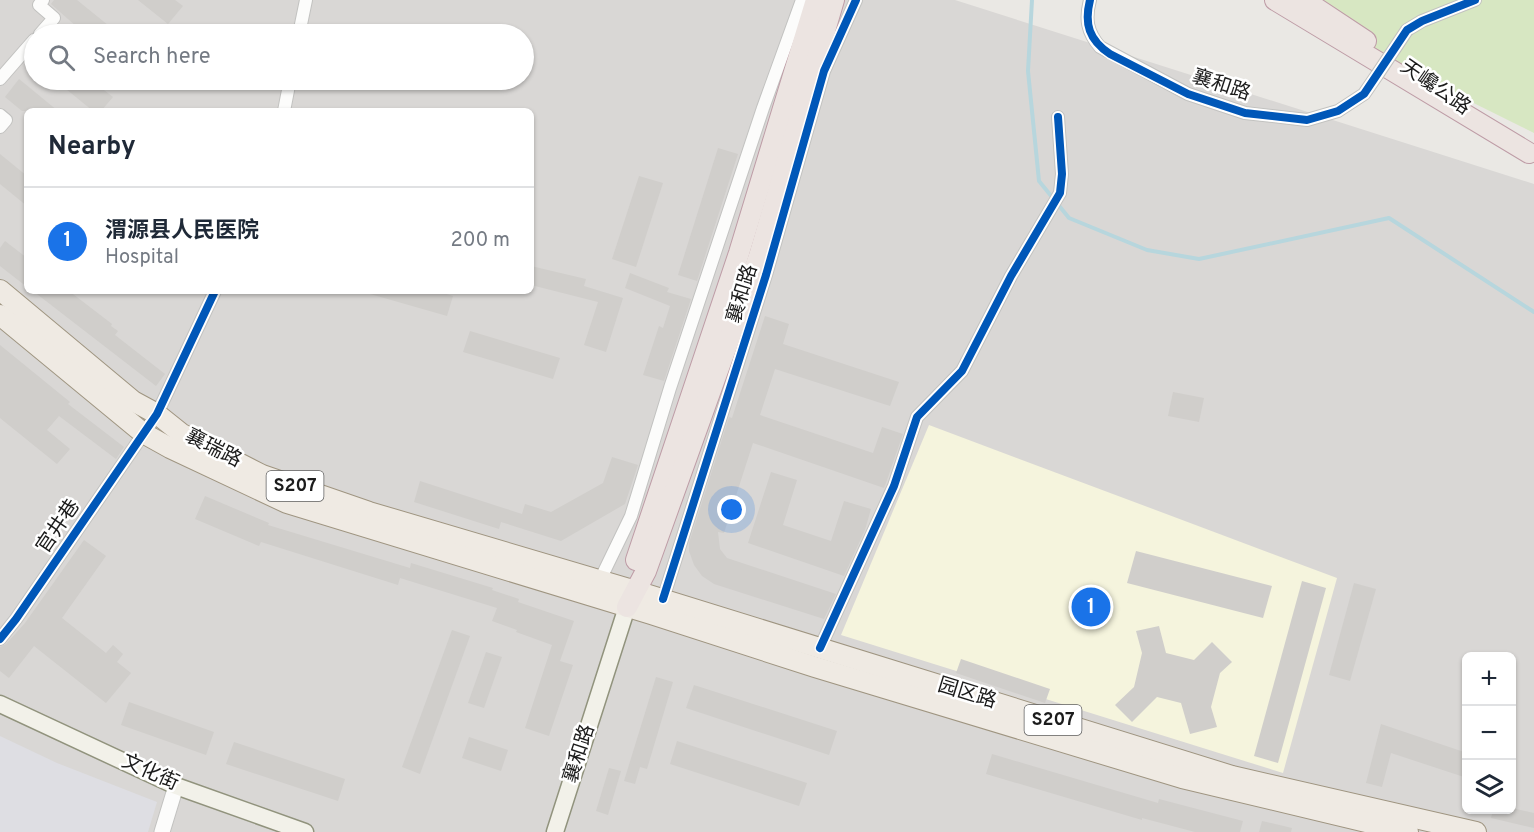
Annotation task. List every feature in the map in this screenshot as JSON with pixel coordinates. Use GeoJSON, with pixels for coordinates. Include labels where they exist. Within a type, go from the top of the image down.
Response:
{"type":"FeatureCollection","features":[{"type":"Feature","properties":{"kind":"highway"},"geometry":{"type":"LineString","coordinates":[[1275,0],[1532,155]]}},
{"type":"Feature","properties":{"kind":"highway","name":"天巉公路"},"geometry":{"type":"LineString","coordinates":[[1305,0],[1532,155]]}},
{"type":"Feature","properties":{"kind":"highway"},"geometry":{"type":"LineString","coordinates":[[631,599],[646,571],[759,255],[829,1]]}},
{"type":"Feature","properties":{"kind":"main road","name":"襄瑞路"},"geometry":{"type":"LineString","coordinates":[[0,290],[133,401],[157,414],[182,434],[262,475],[369,512],[600,580],[631,599]]}},
{"type":"Feature","properties":{"kind":"main road","name":"襄瑞路"},"geometry":{"type":"LineString","coordinates":[[0,315],[143,433],[287,503],[631,599]]}},
{"type":"Feature","properties":{"kind":"main road","name":"园区路"},"geometry":{"type":"LineString","coordinates":[[631,599],[663,599],[1232,776],[1476,832]]}},
{"type":"Feature","properties":{"kind":"main road","name":"园区路"},"geometry":{"type":"LineString","coordinates":[[631,599],[815,667],[1182,778],[1408,832]]}},
{"type":"Feature","properties":{"kind":"main road","name":"襄和路"},"geometry":{"type":"LineString","coordinates":[[555,832],[631,599]]}},
{"type":"Feature","properties":{"kind":"main road","name":"文化街"},"geometry":{"type":"LineString","coordinates":[[0,704],[176,786],[305,832]]}},
{"type":"Feature","properties":{"kind":"street"},"geometry":{"type":"LineString","coordinates":[[44,0],[39,5],[54,18],[49,24]]}},
{"type":"Feature","properties":{"kind":"street"},"geometry":{"type":"LineString","coordinates":[[301,24],[306,0]]}},
{"type":"Feature","properties":{"kind":"street","name":"襄和路"},"geometry":{"type":"LineString","coordinates":[[600,580],[631,516],[670,388],[802,0]]}},
{"type":"Feature","properties":{"kind":"street","name":"襄和路"},"geometry":{"type":"LineString","coordinates":[[663,599],[766,275],[825,71],[856,0]]}},
{"type":"Feature","properties":{"kind":"street","name":"襄和路"},"geometry":{"type":"LineString","coordinates":[[1090,0],[1086,15],[1088,27],[1092,38],[1100,47],[1188,94],[1245,113],[1307,120],[1338,111],[1364,94],[1407,30],[1422,21],[1475,0]]}},
{"type":"Feature","properties":{"kind":"street"},"geometry":{"type":"LineString","coordinates":[[0,79],[24,51]]}},
{"type":"Feature","properties":{"kind":"street"},"geometry":{"type":"LineString","coordinates":[[285,108],[288,90]]}},
{"type":"Feature","properties":{"kind":"street"},"geometry":{"type":"LineString","coordinates":[[0,115],[6,120],[0,127]]}},
{"type":"Feature","properties":{"kind":"street"},"geometry":{"type":"LineString","coordinates":[[820,648],[894,486],[917,417],[962,371],[1011,276],[1060,193],[1062,174],[1058,117]]}},
{"type":"Feature","properties":{"kind":"street","name":"官井巷"},"geometry":{"type":"LineString","coordinates":[[0,639],[157,414],[214,294]]}},
{"type":"Feature","properties":{"kind":"street"},"geometry":{"type":"LineString","coordinates":[[162,832],[176,786]]}},
{"type":"Feature","properties":{"kind":"shaded area"},"geometry":{"type":"Polygon","coordinates":[[[0,0],[955,0],[1534,184],[1534,832],[0,832],[0,0]]]}},
{"type":"Feature","properties":{"kind":"shaded area"},"geometry":{"type":"Polygon","coordinates":[[[929,425],[1337,578],[1283,773],[841,635],[929,425]]]}},
{"type":"Feature","properties":{"kind":"shaded area"},"geometry":{"type":"Polygon","coordinates":[[[0,736],[57,763],[157,802],[148,832],[0,832],[0,736]]]}},
{"type":"Feature","properties":{"kind":"green space"},"geometry":{"type":"Polygon","coordinates":[[[1266,0],[1534,0],[1534,133],[1266,0]]]}},
{"type":"Feature","properties":{"kind":"building"},"geometry":{"type":"Polygon","coordinates":[[[54,0],[77,0],[107,24],[74,24],[51,4],[54,0]]]}},
{"type":"Feature","properties":{"kind":"building"},"geometry":{"type":"Polygon","coordinates":[[[138,0],[175,0],[183,6],[168,24],[138,0]]]}},
{"type":"Feature","properties":{"kind":"building"},"geometry":{"type":"Polygon","coordinates":[[[19,79],[24,83],[24,90],[32,90],[54,108],[24,108],[22,111],[5,97],[19,79]]]}},
{"type":"Feature","properties":{"kind":"building"},"geometry":{"type":"Polygon","coordinates":[[[67,90],[104,90],[113,97],[104,108],[89,108],[67,90]]]}},
{"type":"Feature","properties":{"kind":"building"},"geometry":{"type":"Polygon","coordinates":[[[718,148],[738,154],[697,281],[678,275],[718,148]]]}},
{"type":"Feature","properties":{"kind":"building"},"geometry":{"type":"Polygon","coordinates":[[[0,154],[24,174],[24,204],[0,184],[0,154]]]}},
{"type":"Feature","properties":{"kind":"building"},"geometry":{"type":"Polygon","coordinates":[[[639,176],[663,183],[636,267],[612,259],[639,176]]]}},
{"type":"Feature","properties":{"kind":"building"},"geometry":{"type":"Polygon","coordinates":[[[5,241],[24,256],[24,285],[0,266],[0,248],[5,241]]]}},
{"type":"Feature","properties":{"kind":"building"},"geometry":{"type":"Polygon","coordinates":[[[534,267],[586,279],[584,286],[623,298],[606,352],[584,345],[598,302],[534,286],[534,267]]]}},
{"type":"Feature","properties":{"kind":"building"},"geometry":{"type":"Polygon","coordinates":[[[630,273],[669,288],[667,292],[691,299],[664,381],[643,375],[659,326],[663,328],[670,306],[625,288],[630,273]]]}},
{"type":"Feature","properties":{"kind":"building"},"geometry":{"type":"Polygon","coordinates":[[[37,294],[73,294],[112,324],[111,326],[118,331],[115,335],[165,374],[156,386],[37,294]]]}},
{"type":"Feature","properties":{"kind":"building"},"geometry":{"type":"Polygon","coordinates":[[[370,294],[447,294],[453,296],[447,316],[370,294]]]}},
{"type":"Feature","properties":{"kind":"building"},"geometry":{"type":"Polygon","coordinates":[[[765,316],[789,324],[783,344],[899,382],[890,406],[775,369],[760,415],[873,453],[882,427],[903,434],[886,483],[884,488],[753,443],[724,533],[718,532],[720,549],[727,558],[836,594],[824,619],[714,584],[702,576],[694,565],[689,551],[689,543],[729,417],[732,418],[765,316]]]}},
{"type":"Feature","properties":{"kind":"building"},"geometry":{"type":"Polygon","coordinates":[[[470,331],[560,358],[553,379],[463,352],[470,331]]]}},
{"type":"Feature","properties":{"kind":"building"},"geometry":{"type":"Polygon","coordinates":[[[0,345],[70,402],[68,404],[124,447],[116,459],[59,416],[47,430],[70,449],[57,464],[0,418],[0,345]]]}},
{"type":"Feature","properties":{"kind":"building"},"geometry":{"type":"Polygon","coordinates":[[[1173,392],[1204,398],[1199,422],[1168,416],[1173,392]]]}},
{"type":"Feature","properties":{"kind":"building"},"geometry":{"type":"Polygon","coordinates":[[[612,457],[638,465],[625,504],[561,541],[501,522],[499,529],[414,502],[420,481],[522,514],[525,504],[551,512],[603,483],[612,457]]]}},
{"type":"Feature","properties":{"kind":"building"},"geometry":{"type":"Polygon","coordinates":[[[771,472],[797,480],[783,525],[831,541],[844,501],[871,509],[865,530],[844,576],[748,543],[771,472]]]}},
{"type":"Feature","properties":{"kind":"building"},"geometry":{"type":"Polygon","coordinates":[[[205,496],[269,523],[268,525],[410,568],[411,563],[493,588],[492,590],[519,599],[518,602],[574,621],[560,661],[573,665],[549,736],[525,728],[552,645],[492,621],[497,608],[400,578],[398,585],[261,542],[259,546],[195,519],[205,496]]]}},
{"type":"Feature","properties":{"kind":"building"},"geometry":{"type":"Polygon","coordinates":[[[84,540],[106,556],[62,618],[106,653],[113,645],[123,654],[117,662],[131,673],[106,703],[34,646],[9,678],[0,671],[0,647],[6,644],[25,623],[84,540]]]}},
{"type":"Feature","properties":{"kind":"building"},"geometry":{"type":"Polygon","coordinates":[[[1136,551],[1272,586],[1263,618],[1127,583],[1136,551]]]}},
{"type":"Feature","properties":{"kind":"building"},"geometry":{"type":"Polygon","coordinates":[[[1302,581],[1326,588],[1278,763],[1254,756],[1302,581]]]}},
{"type":"Feature","properties":{"kind":"building"},"geometry":{"type":"Polygon","coordinates":[[[1354,583],[1376,589],[1350,681],[1329,675],[1354,583]]]}},
{"type":"Feature","properties":{"kind":"building"},"geometry":{"type":"Polygon","coordinates":[[[1159,626],[1166,653],[1194,660],[1212,642],[1232,662],[1220,673],[1211,707],[1217,727],[1190,734],[1181,703],[1157,697],[1132,722],[1115,705],[1134,687],[1142,653],[1136,631],[1159,626]]]}},
{"type":"Feature","properties":{"kind":"building"},"geometry":{"type":"Polygon","coordinates":[[[452,630],[470,636],[420,774],[402,767],[452,630]]]}},
{"type":"Feature","properties":{"kind":"building"},"geometry":{"type":"Polygon","coordinates":[[[486,652],[502,657],[484,708],[468,703],[486,652]]]}},
{"type":"Feature","properties":{"kind":"building"},"geometry":{"type":"Polygon","coordinates":[[[961,659],[1050,689],[1045,703],[956,673],[961,659]]]}},
{"type":"Feature","properties":{"kind":"building"},"geometry":{"type":"Polygon","coordinates":[[[656,677],[673,682],[647,769],[640,767],[635,784],[624,781],[656,677]]]}},
{"type":"Feature","properties":{"kind":"building"},"geometry":{"type":"Polygon","coordinates":[[[694,685],[837,731],[829,755],[686,708],[694,685]]]}},
{"type":"Feature","properties":{"kind":"building"},"geometry":{"type":"Polygon","coordinates":[[[129,702],[214,732],[206,755],[121,725],[129,702]]]}},
{"type":"Feature","properties":{"kind":"building"},"geometry":{"type":"Polygon","coordinates":[[[1381,724],[1462,751],[1462,776],[1391,753],[1382,787],[1366,783],[1381,724]]]}},
{"type":"Feature","properties":{"kind":"building"},"geometry":{"type":"Polygon","coordinates":[[[469,737],[508,750],[501,771],[462,758],[469,737]]]}},
{"type":"Feature","properties":{"kind":"building"},"geometry":{"type":"Polygon","coordinates":[[[677,741],[807,783],[799,806],[670,764],[677,741]]]}},
{"type":"Feature","properties":{"kind":"building"},"geometry":{"type":"Polygon","coordinates":[[[234,742],[345,779],[338,801],[226,764],[234,742]]]}},
{"type":"Feature","properties":{"kind":"building"},"geometry":{"type":"Polygon","coordinates":[[[992,754],[1158,803],[1159,799],[1243,821],[1240,832],[1195,832],[1142,818],[1142,820],[986,774],[992,754]]]}},
{"type":"Feature","properties":{"kind":"building"},"geometry":{"type":"Polygon","coordinates":[[[609,768],[621,771],[608,815],[596,811],[609,768]]]}},
{"type":"Feature","properties":{"kind":"building"},"geometry":{"type":"Polygon","coordinates":[[[1516,809],[1534,813],[1534,828],[1491,818],[1492,814],[1516,814],[1516,809]]]}},
{"type":"Feature","properties":{"kind":"building"},"geometry":{"type":"Polygon","coordinates":[[[1262,821],[1292,828],[1291,832],[1259,832],[1262,821]]]}},
{"type":"Feature","properties":{"kind":"waterway"},"geometry":{"type":"LineString","coordinates":[[1032,0],[1028,71],[1039,181],[1069,218],[1147,250],[1199,259],[1389,218],[1534,312]]}},
{"type":"Feature","properties":{"kind":"cycle path"},"geometry":{"type":"LineString","coordinates":[[663,599],[766,275],[824,71],[856,0]]}},
{"type":"Feature","properties":{"kind":"cycle path"},"geometry":{"type":"LineString","coordinates":[[1090,0],[1088,9],[1090,31],[1097,43],[1110,54],[1188,94],[1245,113],[1307,120],[1338,111],[1364,94],[1407,30],[1422,21],[1475,0]]}},
{"type":"Feature","properties":{"kind":"cycle path"},"geometry":{"type":"LineString","coordinates":[[820,648],[894,486],[917,417],[962,371],[1011,276],[1060,193],[1062,174],[1058,117]]}},
{"type":"Feature","properties":{"kind":"cycle path"},"geometry":{"type":"LineString","coordinates":[[0,639],[157,414],[214,294]]}},
{"type":"Feature","properties":{"kind":"place","name":"渭源县人民医院"},"geometry":{"type":"Point","coordinates":[1091,607]}}]}
